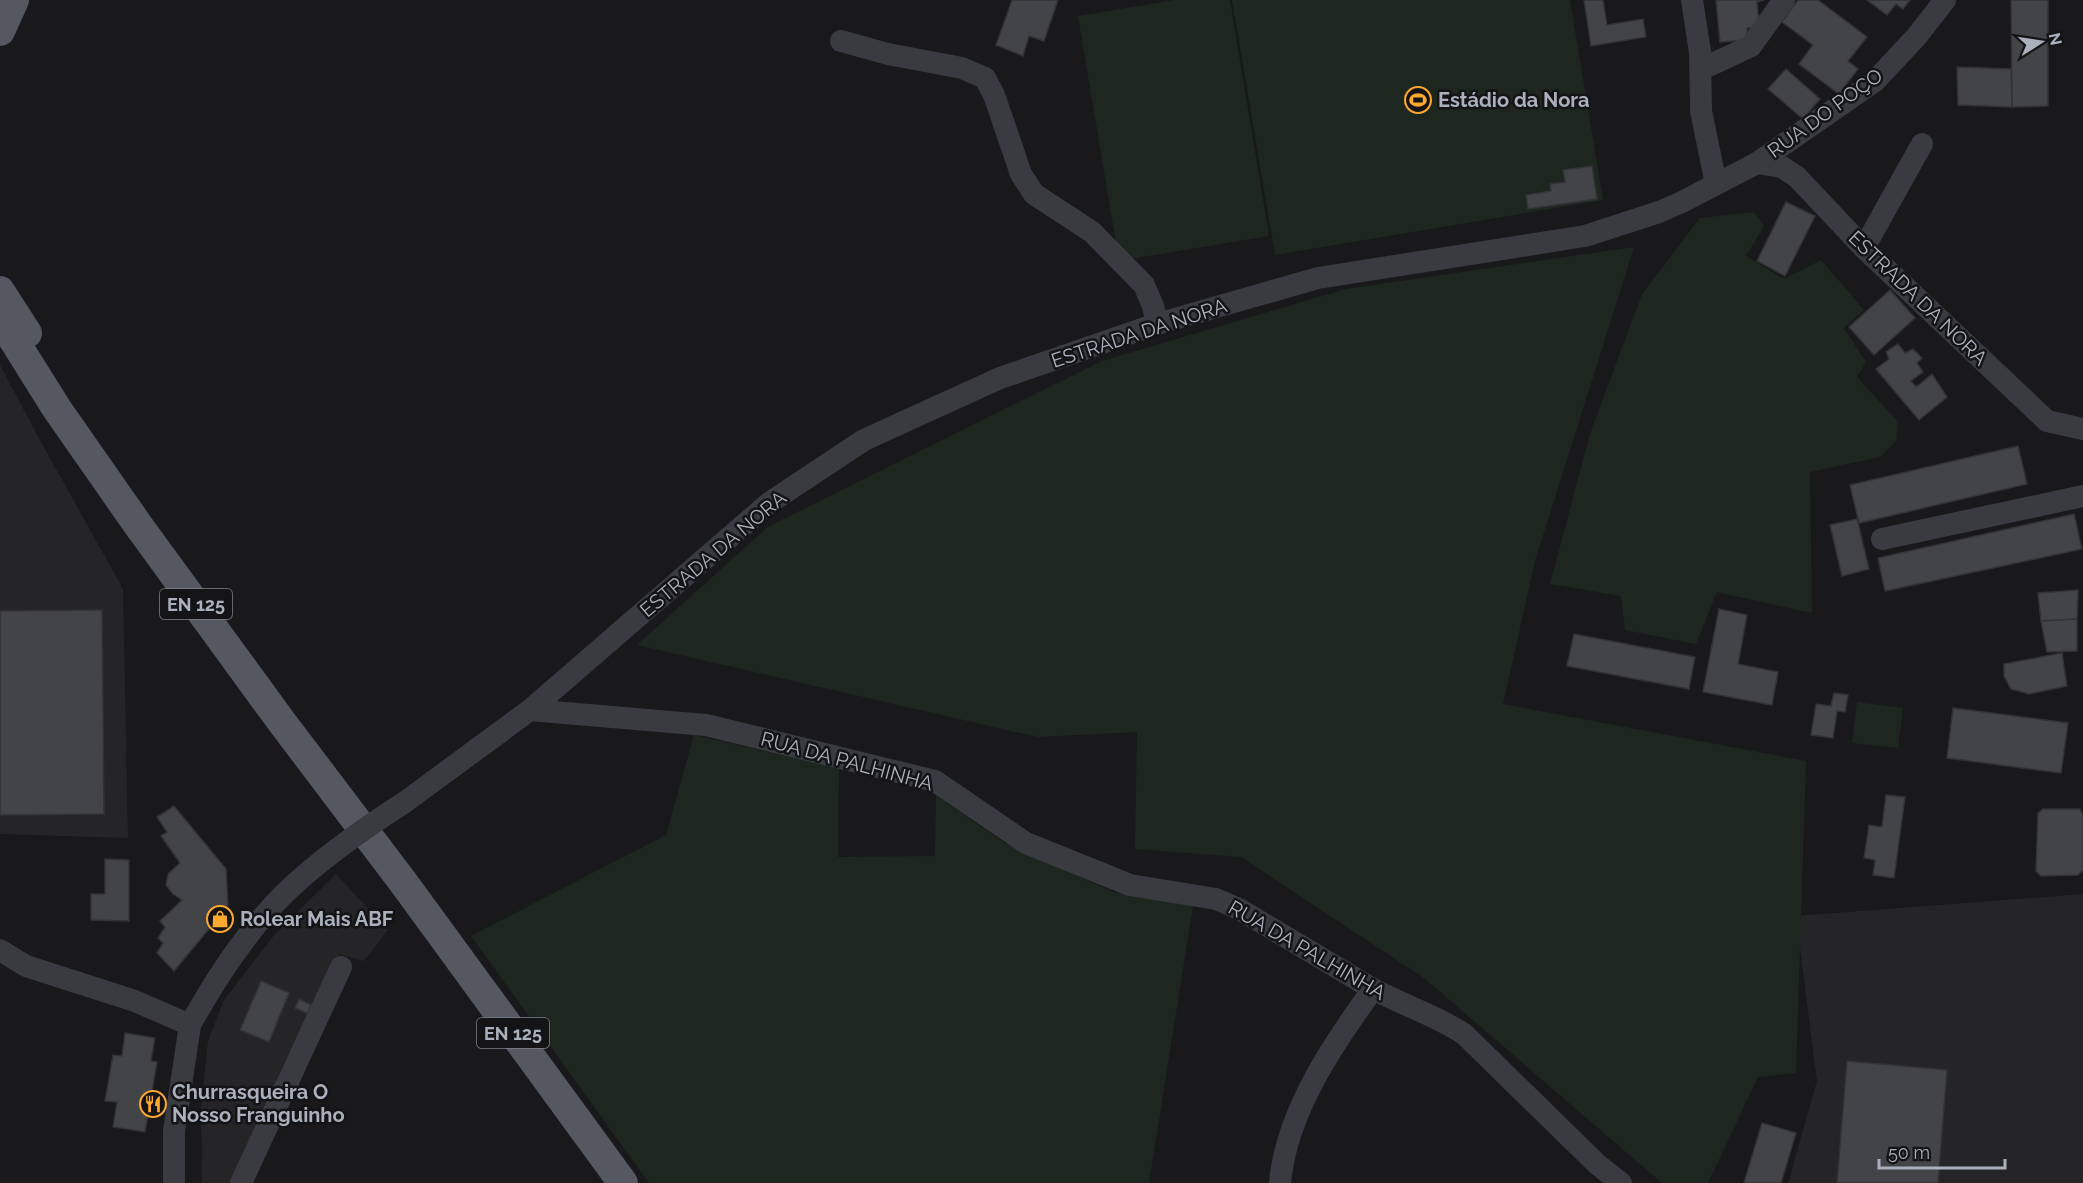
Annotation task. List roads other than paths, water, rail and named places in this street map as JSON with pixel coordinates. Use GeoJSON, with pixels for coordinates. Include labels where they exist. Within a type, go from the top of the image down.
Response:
{"type":"FeatureCollection","features":[{"type":"Feature","properties":{"kind":"main road"},"geometry":{"type":"LineString","coordinates":[[0,32],[14,0]]}},
{"type":"Feature","properties":{"kind":"main road"},"geometry":{"type":"LineString","coordinates":[[0,273],[3,305]]}},
{"type":"Feature","properties":{"kind":"main road","name":"EN 125"},"geometry":{"type":"LineString","coordinates":[[3,305],[57,409],[138,525],[623,1183]]}},
{"type":"Feature","properties":{"kind":"street"},"geometry":{"type":"LineString","coordinates":[[1692,0],[1702,69],[1701,111],[1716,184]]}},
{"type":"Feature","properties":{"kind":"street","name":"RUA DO POÇO"},"geometry":{"type":"LineString","coordinates":[[1716,184],[1757,163],[1875,81],[1917,36],[1945,0]]}},
{"type":"Feature","properties":{"kind":"street"},"geometry":{"type":"LineString","coordinates":[[1702,69],[1751,46],[1776,6]]}},
{"type":"Feature","properties":{"kind":"street"},"geometry":{"type":"LineString","coordinates":[[840,41],[888,54],[962,68],[985,78],[994,94],[1021,174],[1034,194],[1092,232],[1144,285],[1153,306],[1157,324]]}},
{"type":"Feature","properties":{"kind":"street"},"geometry":{"type":"LineString","coordinates":[[1797,177],[1795,160],[1799,135]]}},
{"type":"Feature","properties":{"kind":"street"},"geometry":{"type":"LineString","coordinates":[[1864,248],[1922,144]]}},
{"type":"Feature","properties":{"kind":"street","name":"ESTRADA DA NORA"},"geometry":{"type":"LineString","coordinates":[[1757,163],[1782,167],[1797,177],[1864,248],[2047,421],[2083,429]]}},
{"type":"Feature","properties":{"kind":"street","name":"ESTRADA DA NORA"},"geometry":{"type":"LineString","coordinates":[[174,1183],[174,1131],[190,1024],[211,987],[251,931],[285,893],[367,827],[530,710],[769,503],[864,440],[1000,378],[1157,324],[1318,278],[1585,236],[1659,212],[1716,184]]}},
{"type":"Feature","properties":{"kind":"street"},"geometry":{"type":"LineString","coordinates":[[1882,539],[2083,496]]}},
{"type":"Feature","properties":{"kind":"street","name":"RUA DA PALHINHA"},"geometry":{"type":"LineString","coordinates":[[530,710],[706,724],[935,781],[1026,843],[1130,885],[1216,899],[1239,909],[1373,989],[1446,1022],[1464,1034],[1596,1164],[1621,1183]]}},
{"type":"Feature","properties":{"kind":"street"},"geometry":{"type":"LineString","coordinates":[[0,950],[26,966],[135,1001],[190,1024]]}},
{"type":"Feature","properties":{"kind":"street"},"geometry":{"type":"LineString","coordinates":[[240,1183],[341,967]]}},
{"type":"Feature","properties":{"kind":"street"},"geometry":{"type":"LineString","coordinates":[[1280,1183],[1281,1166],[1294,1119],[1340,1034],[1373,989]]}},
{"type":"Feature","properties":{"kind":"place","name":"Estádio da Nora"},"geometry":{"type":"Point","coordinates":[1418,100]}},
{"type":"Feature","properties":{"kind":"place","name":"Rolear Mais ABF"},"geometry":{"type":"Point","coordinates":[220,919]}},
{"type":"Feature","properties":{"kind":"place","name":"Churrasqueira O Nosso Franguinho"},"geometry":{"type":"Point","coordinates":[153,1104]}}]}
